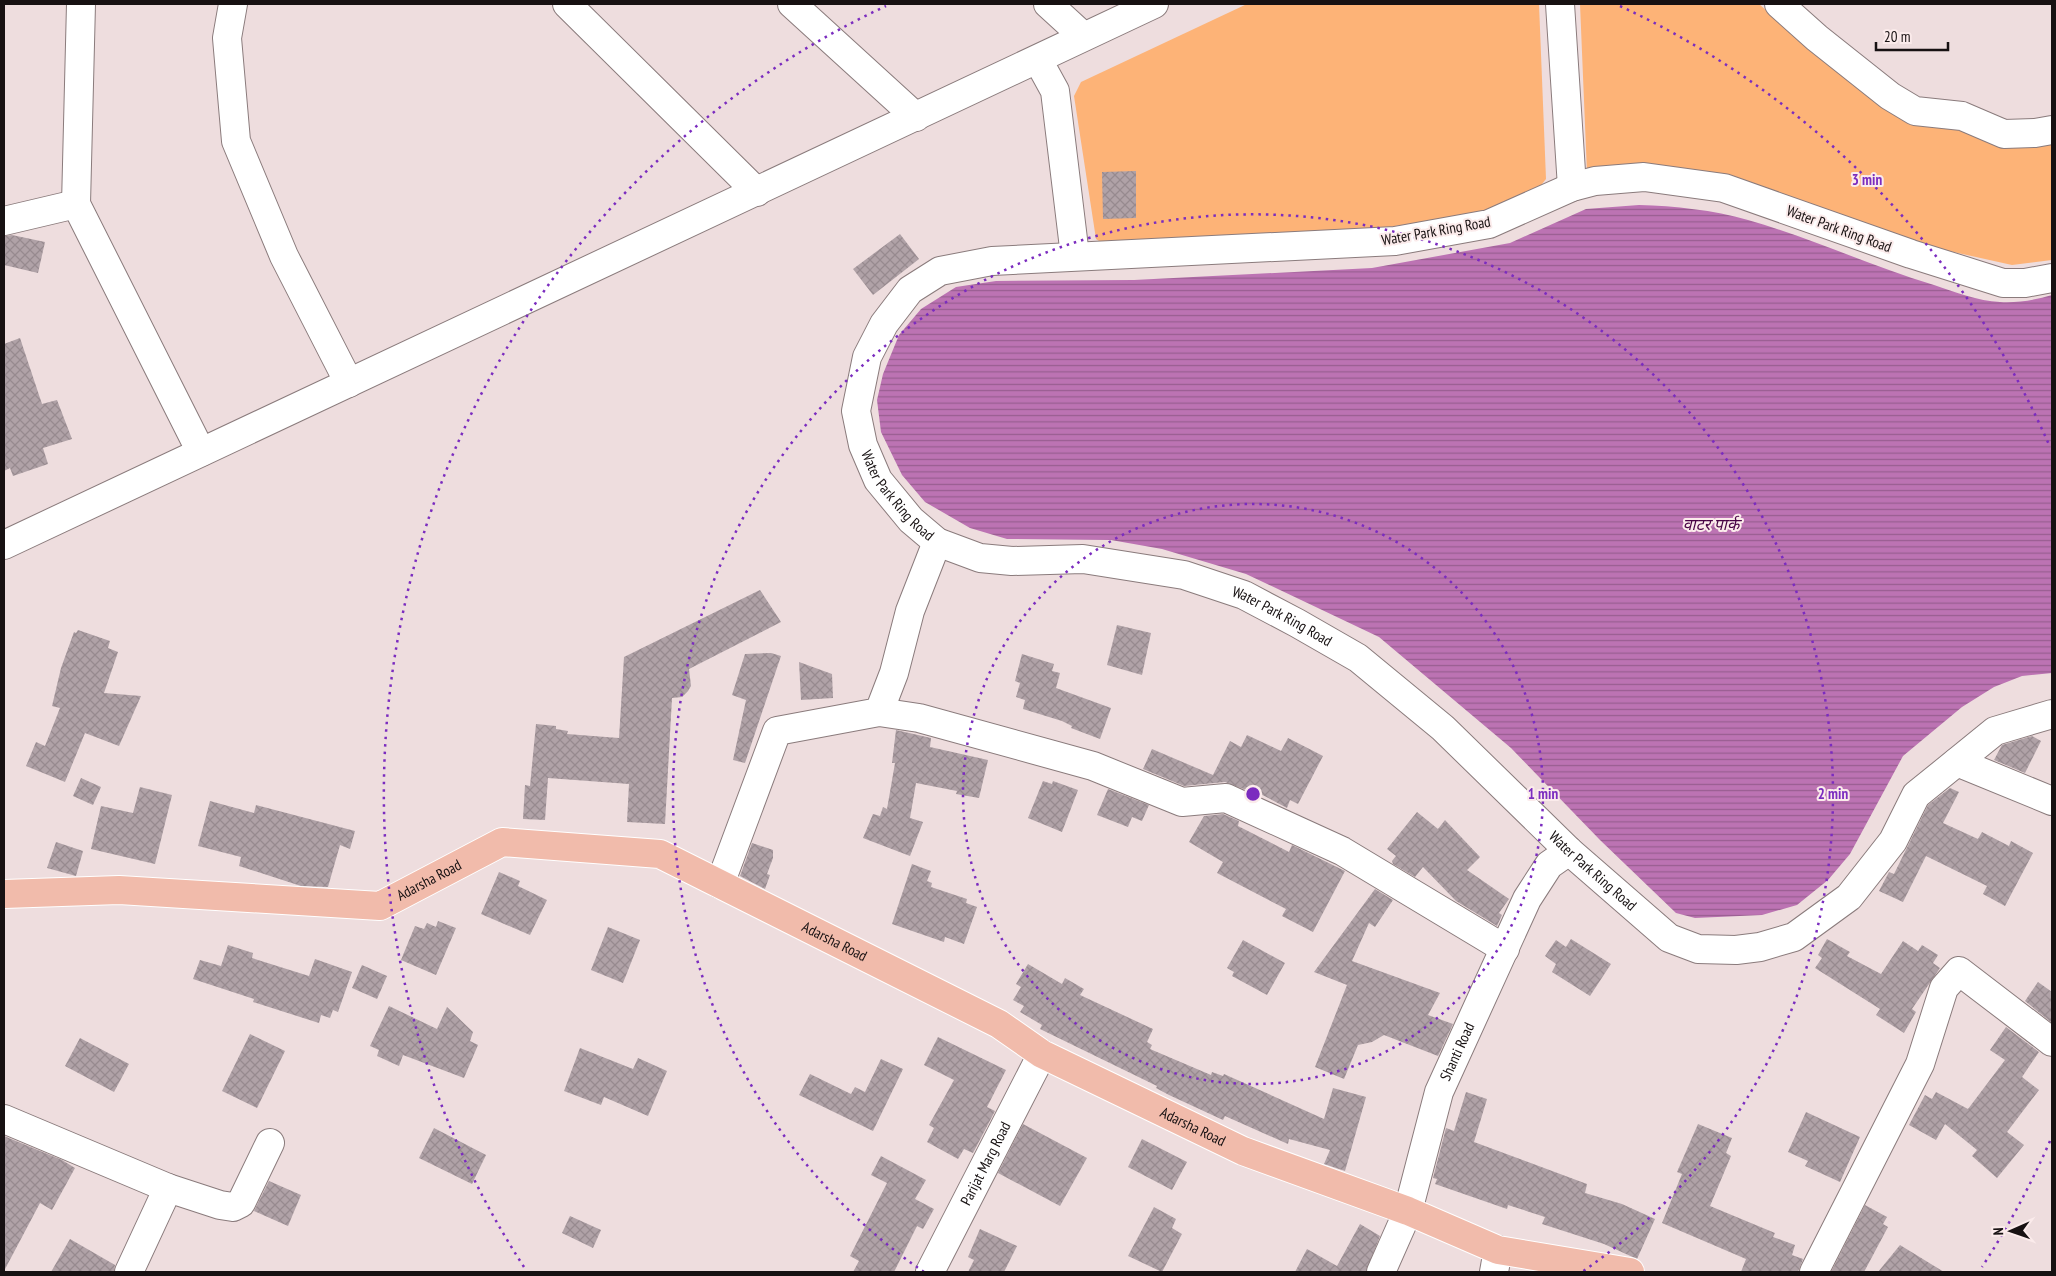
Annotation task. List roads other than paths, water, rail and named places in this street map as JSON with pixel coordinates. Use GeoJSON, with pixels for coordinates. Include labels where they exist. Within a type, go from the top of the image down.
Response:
{"type":"FeatureCollection","features":[{"type":"Feature","properties":{"kind":"main road","name":"Adarsha Road"},"geometry":{"type":"LineString","coordinates":[[4,894],[120,890],[380,906],[502,842],[660,854],[999,1024],[1042,1054],[1243,1151],[1408,1211],[1496,1261],[1630,1272]]}},
{"type":"Feature","properties":{"kind":"street"},"geometry":{"type":"LineString","coordinates":[[81,4],[76,204],[201,452]]}},
{"type":"Feature","properties":{"kind":"street"},"geometry":{"type":"LineString","coordinates":[[233,4],[227,38],[236,141],[284,256],[349,383]]}},
{"type":"Feature","properties":{"kind":"street"},"geometry":{"type":"LineString","coordinates":[[566,4],[757,192]]}},
{"type":"Feature","properties":{"kind":"street"},"geometry":{"type":"LineString","coordinates":[[792,4],[916,117]]}},
{"type":"Feature","properties":{"kind":"street"},"geometry":{"type":"LineString","coordinates":[[1048,4],[1083,36]]}},
{"type":"Feature","properties":{"kind":"street"},"geometry":{"type":"LineString","coordinates":[[4,545],[1154,4]]}},
{"type":"Feature","properties":{"kind":"street"},"geometry":{"type":"LineString","coordinates":[[1560,4],[1572,187]]}},
{"type":"Feature","properties":{"kind":"street"},"geometry":{"type":"LineString","coordinates":[[1779,4],[1817,38],[1890,96],[1915,111],[1962,116],[2004,134],[2035,133],[2052,130]]}},
{"type":"Feature","properties":{"kind":"street"},"geometry":{"type":"LineString","coordinates":[[1038,60],[1055,91],[1075,256]]}},
{"type":"Feature","properties":{"kind":"street","name":"Water Park Ring Road"},"geometry":{"type":"LineString","coordinates":[[2052,278],[2025,283],[2003,283],[1911,254],[1724,188],[1644,177],[1595,181],[1572,187],[1489,224],[1396,241],[992,261],[940,271],[910,290],[884,324],[867,357],[856,411],[863,445],[878,480],[911,520],[937,542],[980,558],[1012,561],[1083,559],[1184,575],[1244,595],[1358,658],[1443,728],[1569,850],[1669,938],[1698,949],[1736,950],[1760,947],[1794,937],[1849,897],[1893,841],[1916,795],[1995,730],[2052,714]]}},
{"type":"Feature","properties":{"kind":"street"},"geometry":{"type":"LineString","coordinates":[[4,221],[76,204]]}},
{"type":"Feature","properties":{"kind":"street"},"geometry":{"type":"LineString","coordinates":[[879,712],[894,673],[910,611],[937,542]]}},
{"type":"Feature","properties":{"kind":"street"},"geometry":{"type":"LineString","coordinates":[[720,884],[777,731],[879,712],[919,718],[1093,766],[1182,802],[1226,798],[1342,851],[1505,949]]}},
{"type":"Feature","properties":{"kind":"street"},"geometry":{"type":"LineString","coordinates":[[1957,762],[2052,801]]}},
{"type":"Feature","properties":{"kind":"street","name":"Shanti Road"},"geometry":{"type":"LineString","coordinates":[[1381,1272],[1408,1211],[1439,1092],[1527,899],[1549,865],[1569,850]]}},
{"type":"Feature","properties":{"kind":"street"},"geometry":{"type":"LineString","coordinates":[[1814,1272],[1920,1064],[1944,988],[1959,971],[2052,1042]]}},
{"type":"Feature","properties":{"kind":"street","name":"Parijat Marg Road"},"geometry":{"type":"LineString","coordinates":[[930,1272],[1042,1054]]}},
{"type":"Feature","properties":{"kind":"street"},"geometry":{"type":"LineString","coordinates":[[4,1121],[168,1188],[220,1206],[233,1208],[241,1203],[270,1143]]}},
{"type":"Feature","properties":{"kind":"street"},"geometry":{"type":"LineString","coordinates":[[128,1272],[168,1188]]}},
{"type":"Feature","properties":{"kind":"water","name":"वाटर पार्क"},"geometry":{"type":"Polygon","coordinates":[[[1639,205],[1694,209],[1748,220],[1887,269],[1983,300],[2013,302],[2033,300],[2052,295],[2052,673],[2022,676],[1994,687],[1962,707],[1903,756],[1850,854],[1828,880],[1797,905],[1762,915],[1695,918],[1676,913],[1600,840],[1511,748],[1379,637],[1246,574],[1162,549],[1111,540],[1007,539],[970,528],[925,502],[902,475],[881,432],[877,400],[883,374],[899,335],[921,309],[956,287],[996,281],[1134,280],[1372,268],[1510,243],[1586,209],[1639,205]]]}}]}
